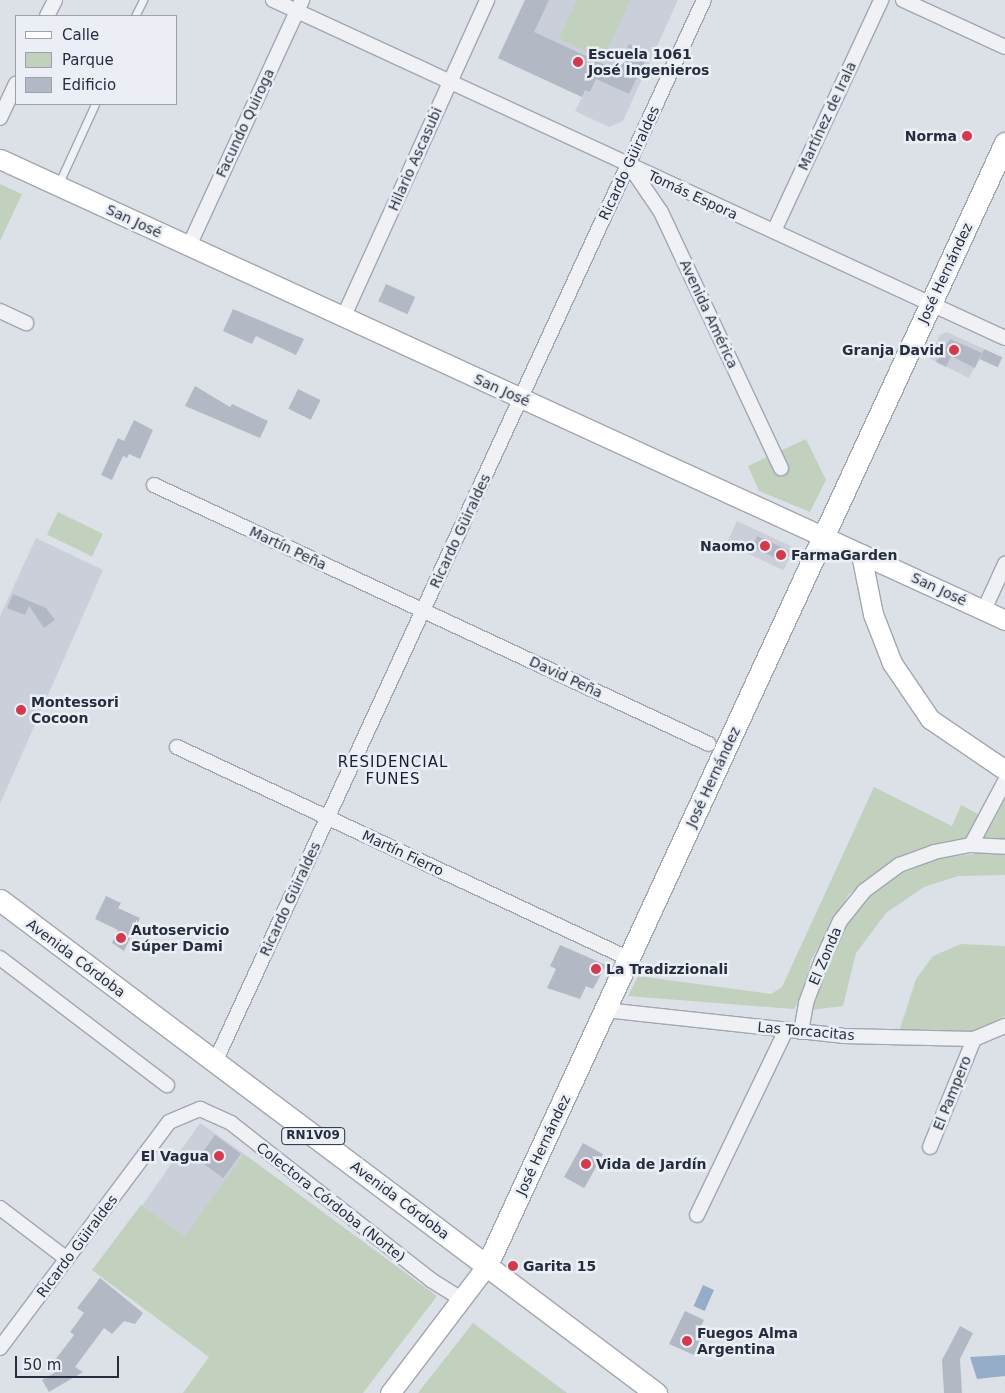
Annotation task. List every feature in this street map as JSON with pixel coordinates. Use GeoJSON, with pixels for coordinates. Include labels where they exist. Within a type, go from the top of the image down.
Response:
{"type":"FeatureCollection","features":[{"type":"Feature","properties":{"kind":"main road","name":"José Hernández"},"geometry":{"type":"LineString","coordinates":[[486,1265],[1005,143]]}},
{"type":"Feature","properties":{"kind":"main road","name":"Avenida Córdoba"},"geometry":{"type":"LineString","coordinates":[[0,900],[656,1393]]}},
{"type":"Feature","properties":{"kind":"street"},"geometry":{"type":"LineString","coordinates":[[48,15],[55,0]]}},
{"type":"Feature","properties":{"kind":"street","name":"Tomás Espora"},"geometry":{"type":"LineString","coordinates":[[273,0],[299,6],[450,82],[1005,338]]}},
{"type":"Feature","properties":{"kind":"street","name":"Hilario Ascasubi"},"geometry":{"type":"LineString","coordinates":[[343,318],[487,0]]}},
{"type":"Feature","properties":{"kind":"street","name":"Ricardo Güiraldes"},"geometry":{"type":"LineString","coordinates":[[215,1062],[704,0]]}},
{"type":"Feature","properties":{"kind":"street","name":"Martínez de Irala"},"geometry":{"type":"LineString","coordinates":[[774,232],[881,0]]}},
{"type":"Feature","properties":{"kind":"street"},"geometry":{"type":"LineString","coordinates":[[902,0],[1005,48]]}},
{"type":"Feature","properties":{"kind":"street","name":"Facundo Quiroga"},"geometry":{"type":"LineString","coordinates":[[189,246],[299,6]]}},
{"type":"Feature","properties":{"kind":"street"},"geometry":{"type":"LineString","coordinates":[[0,118],[15,85]]}},
{"type":"Feature","properties":{"kind":"street","name":"San José"},"geometry":{"type":"LineString","coordinates":[[0,159],[343,318],[1005,620]]}},
{"type":"Feature","properties":{"kind":"street","name":"Avenida América"},"geometry":{"type":"LineString","coordinates":[[628,165],[662,212],[781,468]]}},
{"type":"Feature","properties":{"kind":"street"},"geometry":{"type":"LineString","coordinates":[[0,311],[26,323]]}},
{"type":"Feature","properties":{"kind":"street","name":"Martín Peña"},"geometry":{"type":"LineString","coordinates":[[154,485],[423,611]]}},
{"type":"Feature","properties":{"kind":"street"},"geometry":{"type":"LineString","coordinates":[[861,554],[873,614],[892,663],[930,719],[1005,770]]}},
{"type":"Feature","properties":{"kind":"street"},"geometry":{"type":"LineString","coordinates":[[984,610],[1005,564]]}},
{"type":"Feature","properties":{"kind":"street","name":"David Peña"},"geometry":{"type":"LineString","coordinates":[[423,611],[709,744]]}},
{"type":"Feature","properties":{"kind":"street","name":"Martín Fierro"},"geometry":{"type":"LineString","coordinates":[[177,747],[629,959]]}},
{"type":"Feature","properties":{"kind":"street"},"geometry":{"type":"LineString","coordinates":[[971,844],[1005,781]]}},
{"type":"Feature","properties":{"kind":"street","name":"El Zonda"},"geometry":{"type":"LineString","coordinates":[[801,1032],[806,1003],[826,952],[840,921],[864,891],[899,865],[934,852],[971,844],[1005,847]]}},
{"type":"Feature","properties":{"kind":"street"},"geometry":{"type":"LineString","coordinates":[[0,958],[167,1085]]}},
{"type":"Feature","properties":{"kind":"street","name":"Las Torcacitas"},"geometry":{"type":"LineString","coordinates":[[605,1010],[801,1032],[974,1038],[1005,1026]]}},
{"type":"Feature","properties":{"kind":"street"},"geometry":{"type":"LineString","coordinates":[[697,1215],[786,1030]]}},
{"type":"Feature","properties":{"kind":"street","name":"El Pampero"},"geometry":{"type":"LineString","coordinates":[[930,1147],[974,1038]]}},
{"type":"Feature","properties":{"kind":"street","name":"Ricardo Güiraldes"},"geometry":{"type":"LineString","coordinates":[[0,1348],[169,1122],[200,1109]]}},
{"type":"Feature","properties":{"kind":"street","name":"Colectora Córdoba (Norte)"},"geometry":{"type":"LineString","coordinates":[[200,1109],[230,1123],[423,1274],[461,1299]]}},
{"type":"Feature","properties":{"kind":"street"},"geometry":{"type":"LineString","coordinates":[[0,1208],[67,1259]]}},
{"type":"Feature","properties":{"kind":"street","name":"José Hernández"},"geometry":{"type":"LineString","coordinates":[[390,1393],[486,1265]]}},
{"type":"Feature","properties":{"kind":"lane"},"geometry":{"type":"LineString","coordinates":[[136,15],[143,0]]}},
{"type":"Feature","properties":{"kind":"lane"},"geometry":{"type":"LineString","coordinates":[[58,186],[95,105]]}},
{"type":"Feature","properties":{"kind":"shaded area","name":"Escuela 1061 José Ingenieros"},"geometry":{"type":"Polygon","coordinates":[[[525,0],[678,0],[623,121],[609,127],[575,111],[582,97],[498,58],[525,0]]]}},
{"type":"Feature","properties":{"kind":"shaded area"},"geometry":{"type":"Polygon","coordinates":[[[947,332],[984,349],[969,378],[929,358],[940,335],[947,332]]]}},
{"type":"Feature","properties":{"kind":"shaded area"},"geometry":{"type":"Polygon","coordinates":[[[737,521],[794,548],[784,570],[726,544],[737,521]]]}},
{"type":"Feature","properties":{"kind":"shaded area","name":"Montessori Cocoon"},"geometry":{"type":"Polygon","coordinates":[[[36,538],[103,570],[0,804],[0,616],[36,538]]]}},
{"type":"Feature","properties":{"kind":"shaded area"},"geometry":{"type":"Polygon","coordinates":[[[200,1123],[244,1154],[186,1237],[142,1206],[200,1123]]]}},
{"type":"Feature","properties":{"kind":"green space"},"geometry":{"type":"Polygon","coordinates":[[[577,0],[630,0],[603,59],[559,39],[577,0]]]}},
{"type":"Feature","properties":{"kind":"green space"},"geometry":{"type":"Polygon","coordinates":[[[0,184],[22,194],[0,241],[0,184]]]}},
{"type":"Feature","properties":{"kind":"green space"},"geometry":{"type":"Polygon","coordinates":[[[806,439],[826,480],[810,512],[759,491],[748,466],[806,439]]]}},
{"type":"Feature","properties":{"kind":"green space"},"geometry":{"type":"Polygon","coordinates":[[[58,512],[103,534],[92,556],[47,534],[58,512]]]}},
{"type":"Feature","properties":{"kind":"green space"},"geometry":{"type":"Polygon","coordinates":[[[874,787],[952,826],[961,805],[993,822],[1005,799],[1005,841],[954,841],[923,849],[892,861],[849,894],[811,960],[804,991],[794,1009],[628,996],[638,976],[771,994],[782,987],[874,787]]]}},
{"type":"Feature","properties":{"kind":"green space"},"geometry":{"type":"Polygon","coordinates":[[[990,852],[1005,854],[1005,875],[958,876],[924,887],[886,913],[856,953],[843,1006],[810,1010],[843,927],[866,900],[895,876],[939,858],[990,852]]]}},
{"type":"Feature","properties":{"kind":"green space"},"geometry":{"type":"Polygon","coordinates":[[[961,944],[1005,946],[1005,1016],[973,1033],[899,1032],[916,979],[933,956],[961,944]]]}},
{"type":"Feature","properties":{"kind":"green space"},"geometry":{"type":"Polygon","coordinates":[[[244,1154],[437,1296],[363,1393],[183,1393],[209,1357],[92,1270],[141,1205],[185,1236],[244,1154]]]}},
{"type":"Feature","properties":{"kind":"green space"},"geometry":{"type":"Polygon","coordinates":[[[473,1323],[567,1393],[418,1393],[473,1323]]]}},
{"type":"Feature","properties":{"kind":"water"},"geometry":{"type":"Polygon","coordinates":[[[703,1285],[714,1290],[705,1311],[694,1306],[703,1285]]]}},
{"type":"Feature","properties":{"kind":"water"},"geometry":{"type":"Polygon","coordinates":[[[1005,1355],[1005,1376],[977,1379],[970,1357],[1005,1355]]]}},
{"type":"Feature","properties":{"kind":"building"},"geometry":{"type":"Polygon","coordinates":[[[525,0],[549,0],[534,32],[616,70],[629,44],[649,53],[629,94],[596,79],[590,92],[585,90],[582,97],[498,58],[525,0]]]}},
{"type":"Feature","properties":{"kind":"building"},"geometry":{"type":"Polygon","coordinates":[[[386,284],[415,297],[408,314],[378,301],[386,284]]]}},
{"type":"Feature","properties":{"kind":"building"},"geometry":{"type":"Polygon","coordinates":[[[233,309],[304,339],[296,355],[256,336],[252,344],[223,331],[233,309]]]}},
{"type":"Feature","properties":{"kind":"building"},"geometry":{"type":"Polygon","coordinates":[[[950,339],[982,353],[975,368],[951,356],[946,367],[936,362],[950,339]]]}},
{"type":"Feature","properties":{"kind":"building"},"geometry":{"type":"Polygon","coordinates":[[[984,349],[1002,357],[998,367],[980,359],[984,349]]]}},
{"type":"Feature","properties":{"kind":"building"},"geometry":{"type":"Polygon","coordinates":[[[195,386],[230,407],[232,404],[268,421],[260,438],[185,406],[195,386]]]}},
{"type":"Feature","properties":{"kind":"building"},"geometry":{"type":"Polygon","coordinates":[[[298,389],[320,400],[311,420],[288,409],[298,389]]]}},
{"type":"Feature","properties":{"kind":"building"},"geometry":{"type":"Polygon","coordinates":[[[134,420],[153,430],[140,459],[129,454],[127,458],[123,456],[112,480],[101,475],[118,438],[124,441],[134,420]]]}},
{"type":"Feature","properties":{"kind":"building"},"geometry":{"type":"Polygon","coordinates":[[[757,536],[789,551],[784,562],[752,547],[757,536]]]}},
{"type":"Feature","properties":{"kind":"building"},"geometry":{"type":"Polygon","coordinates":[[[13,594],[46,608],[55,620],[44,628],[29,606],[25,615],[7,608],[13,594]]]}},
{"type":"Feature","properties":{"kind":"building"},"geometry":{"type":"Polygon","coordinates":[[[106,896],[121,903],[118,908],[140,918],[124,951],[112,943],[118,930],[95,919],[106,896]]]}},
{"type":"Feature","properties":{"kind":"building"},"geometry":{"type":"Polygon","coordinates":[[[560,945],[606,965],[593,989],[586,986],[580,999],[547,988],[556,969],[550,966],[560,945]]]}},
{"type":"Feature","properties":{"kind":"building","name":"El Vagua"},"geometry":{"type":"Polygon","coordinates":[[[215,1135],[241,1154],[223,1178],[197,1159],[215,1135]]]}},
{"type":"Feature","properties":{"kind":"building"},"geometry":{"type":"Polygon","coordinates":[[[583,1143],[603,1154],[584,1188],[564,1177],[583,1143]]]}},
{"type":"Feature","properties":{"kind":"building"},"geometry":{"type":"Polygon","coordinates":[[[100,1278],[143,1313],[135,1324],[124,1321],[112,1334],[104,1328],[75,1367],[83,1372],[49,1392],[42,1380],[61,1369],[52,1364],[74,1335],[70,1332],[84,1313],[77,1308],[100,1278]]]}},
{"type":"Feature","properties":{"kind":"building"},"geometry":{"type":"Polygon","coordinates":[[[685,1311],[704,1320],[698,1331],[706,1335],[696,1356],[669,1344],[685,1311]]]}},
{"type":"Feature","properties":{"kind":"building"},"geometry":{"type":"Polygon","coordinates":[[[960,1326],[973,1333],[960,1359],[962,1393],[944,1393],[942,1360],[960,1326]]]}},
{"type":"Feature","properties":{"kind":"place","name":"Escuela 1061 José Ingenieros"},"geometry":{"type":"Point","coordinates":[578,62]}},
{"type":"Feature","properties":{"kind":"place","name":"Norma"},"geometry":{"type":"Point","coordinates":[967,136]}},
{"type":"Feature","properties":{"kind":"place","name":"Granja David"},"geometry":{"type":"Point","coordinates":[954,350]}},
{"type":"Feature","properties":{"kind":"place","name":"Naomo"},"geometry":{"type":"Point","coordinates":[765,546]}},
{"type":"Feature","properties":{"kind":"place","name":"FarmaGarden"},"geometry":{"type":"Point","coordinates":[781,555]}},
{"type":"Feature","properties":{"kind":"place","name":"Montessori Cocoon"},"geometry":{"type":"Point","coordinates":[21,710]}},
{"type":"Feature","properties":{"kind":"place","name":"Autoservicio Súper Dami"},"geometry":{"type":"Point","coordinates":[121,938]}},
{"type":"Feature","properties":{"kind":"place","name":"La Tradizzionali"},"geometry":{"type":"Point","coordinates":[596,969]}},
{"type":"Feature","properties":{"kind":"place","name":"El Vagua"},"geometry":{"type":"Point","coordinates":[219,1156]}},
{"type":"Feature","properties":{"kind":"place","name":"Vida de Jardín"},"geometry":{"type":"Point","coordinates":[586,1164]}},
{"type":"Feature","properties":{"kind":"place","name":"Garita 15"},"geometry":{"type":"Point","coordinates":[513,1266]}},
{"type":"Feature","properties":{"kind":"place","name":"Fuegos Alma Argentina"},"geometry":{"type":"Point","coordinates":[687,1341]}},
{"type":"Feature","properties":{"kind":"district","name":"RESIDENCIAL FUNES"},"geometry":{"type":"Point","coordinates":[393,770]}}]}
